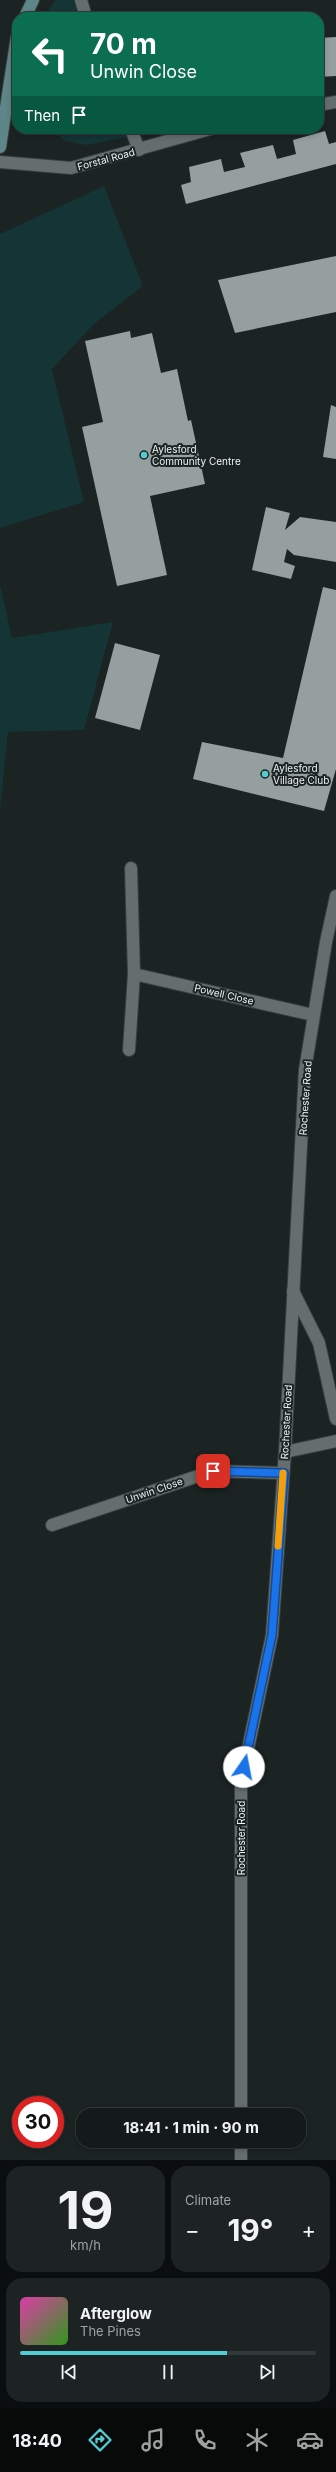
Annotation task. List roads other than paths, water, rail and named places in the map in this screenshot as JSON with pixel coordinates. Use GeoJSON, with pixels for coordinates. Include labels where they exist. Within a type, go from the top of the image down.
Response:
{"type":"FeatureCollection","features":[{"type":"Feature","properties":{"kind":"street"},"geometry":{"type":"LineString","coordinates":[[27,12],[33,0]]}},
{"type":"Feature","properties":{"kind":"street"},"geometry":{"type":"LineString","coordinates":[[81,0],[85,12]]}},
{"type":"Feature","properties":{"kind":"street"},"geometry":{"type":"LineString","coordinates":[[0,147],[12,69]]}},
{"type":"Feature","properties":{"kind":"street"},"geometry":{"type":"LineString","coordinates":[[324,104],[336,102]]}},
{"type":"Feature","properties":{"kind":"street"},"geometry":{"type":"LineString","coordinates":[[133,134],[139,150]]}},
{"type":"Feature","properties":{"kind":"street","name":"Forstal Road"},"geometry":{"type":"LineString","coordinates":[[0,162],[71,168],[193,134]]}},
{"type":"Feature","properties":{"kind":"street"},"geometry":{"type":"LineString","coordinates":[[129,1050],[134,974],[131,868]]}},
{"type":"Feature","properties":{"kind":"street","name":"Rochester Road"},"geometry":{"type":"LineString","coordinates":[[241,2108],[241,1782],[272,1635],[284,1473],[305,1070],[313,1015],[336,896]]}},
{"type":"Feature","properties":{"kind":"street","name":"Powell Close"},"geometry":{"type":"LineString","coordinates":[[134,974],[313,1015]]}},
{"type":"Feature","properties":{"kind":"street"},"geometry":{"type":"LineString","coordinates":[[293,1292],[319,1343],[336,1419]]}},
{"type":"Feature","properties":{"kind":"street"},"geometry":{"type":"LineString","coordinates":[[285,1452],[336,1441]]}},
{"type":"Feature","properties":{"kind":"street","name":"Unwin Close"},"geometry":{"type":"LineString","coordinates":[[52,1525],[213,1471],[284,1473]]}},
{"type":"Feature","properties":{"kind":"street"},"geometry":{"type":"LineString","coordinates":[[241,2148],[241,2160]]}},
{"type":"Feature","properties":{"kind":"place","name":"Aylesford Community Centre"},"geometry":{"type":"Point","coordinates":[144,455]}},
{"type":"Feature","properties":{"kind":"place","name":"Aylesford Village Club"},"geometry":{"type":"Point","coordinates":[265,774]}}]}
